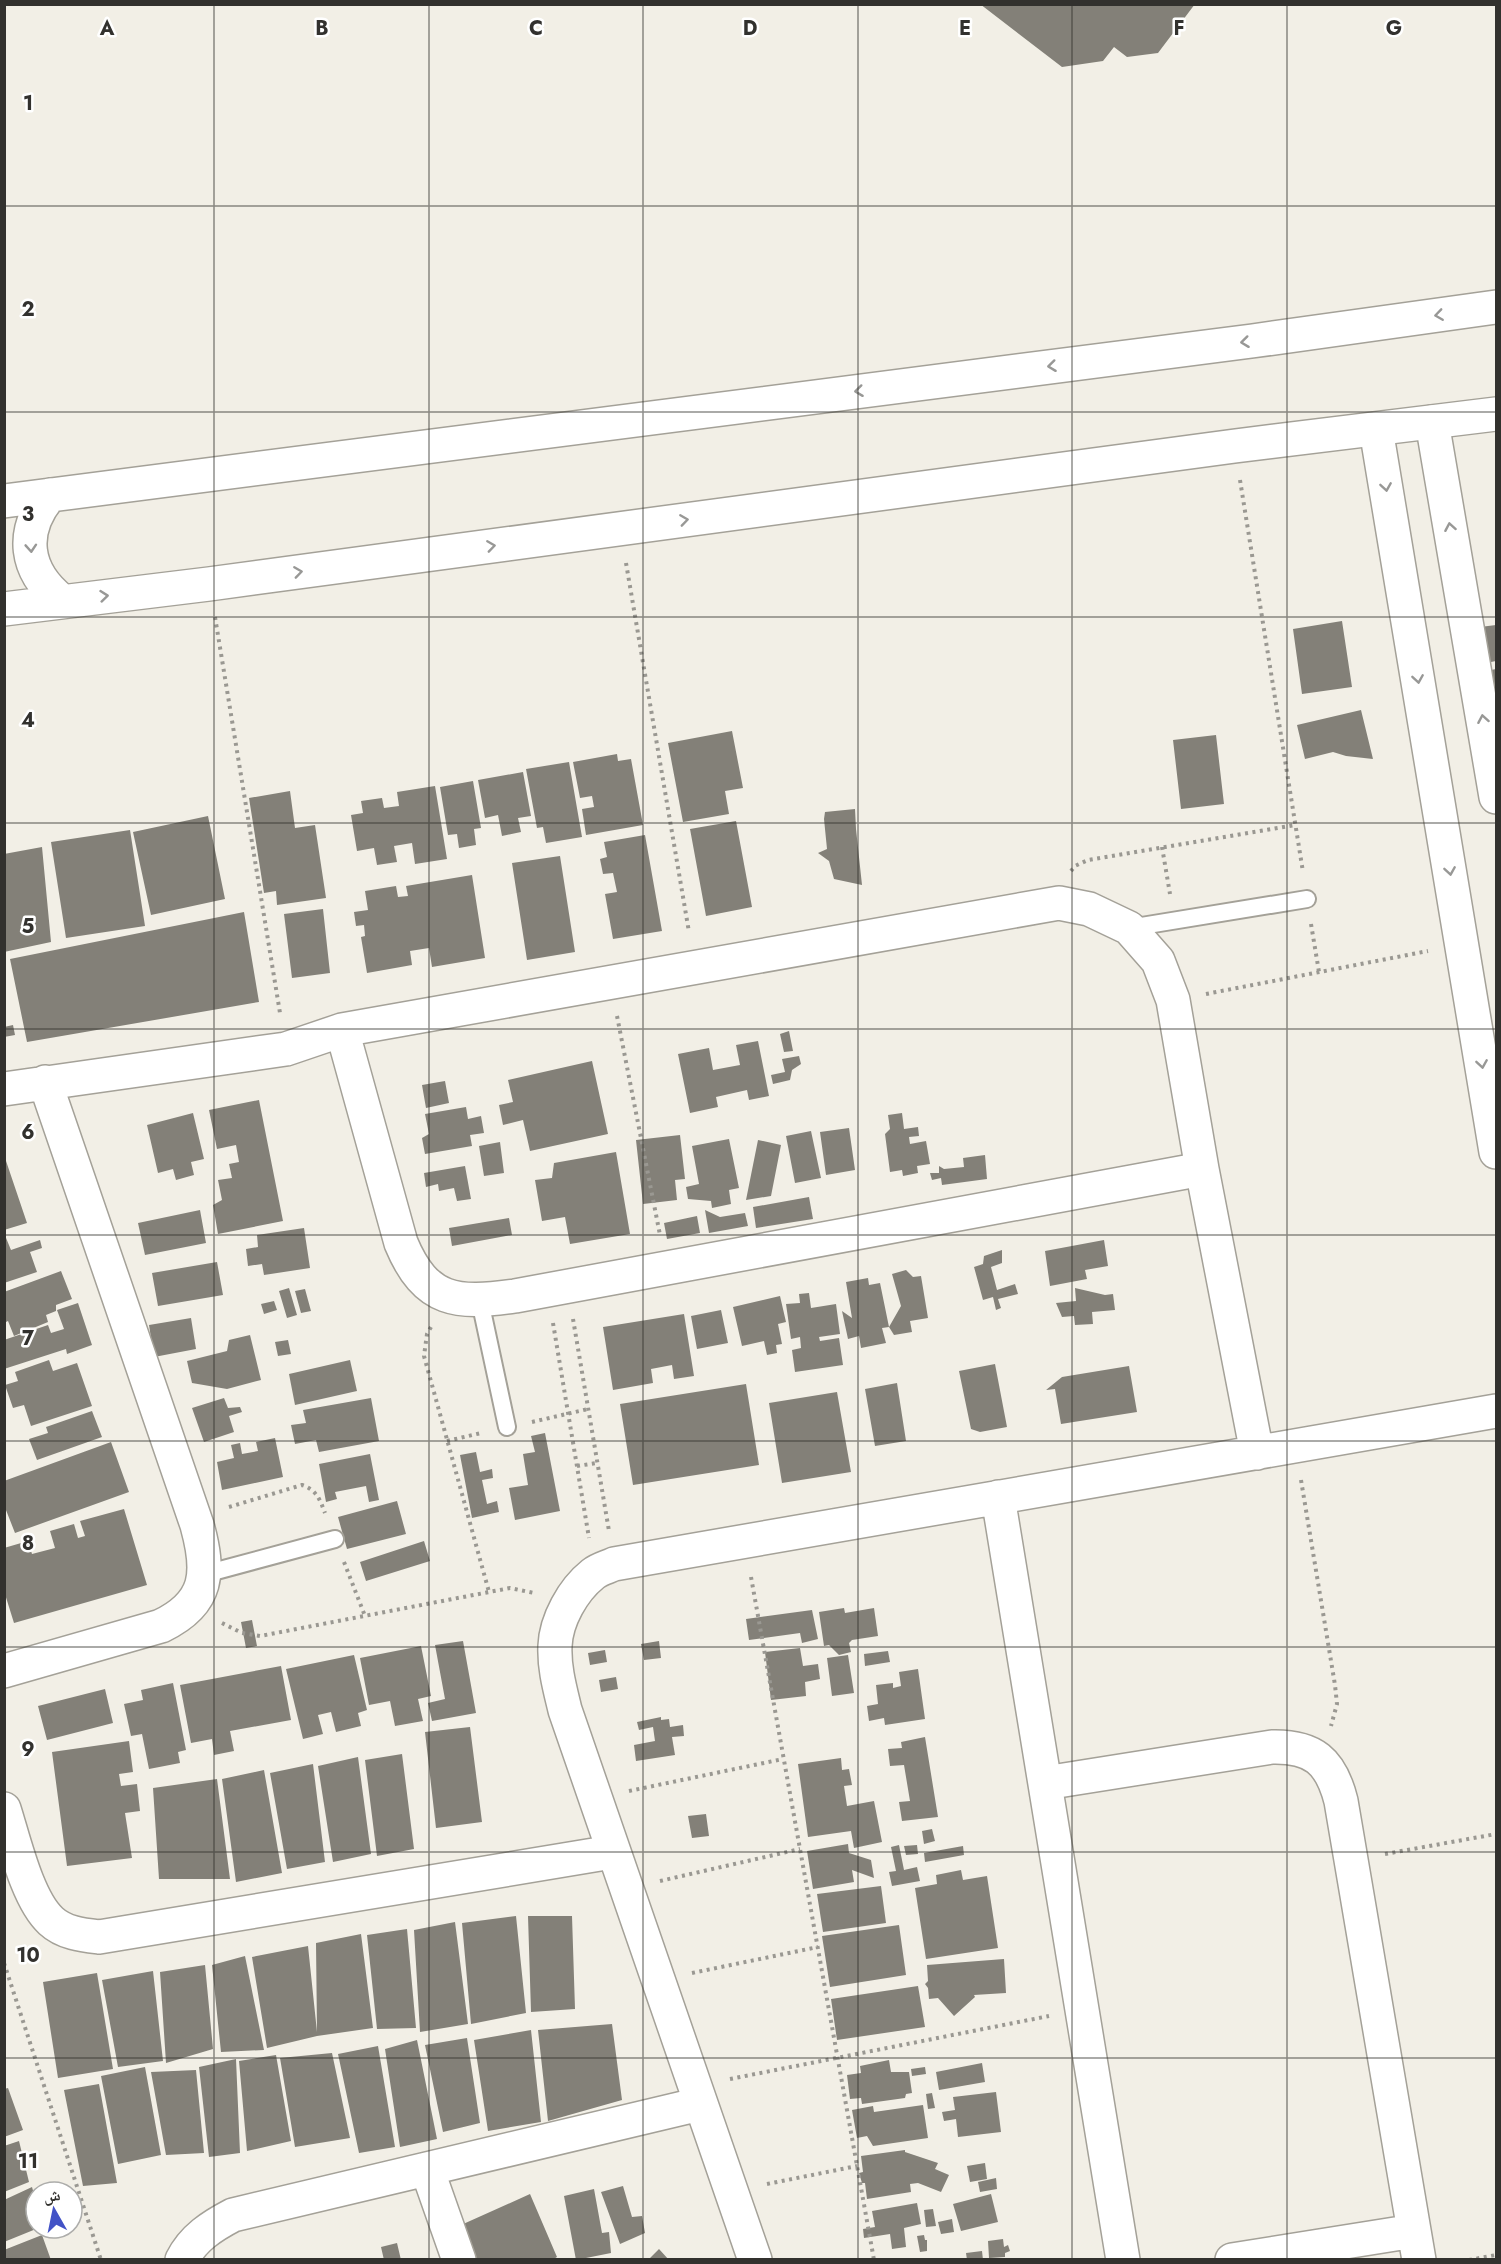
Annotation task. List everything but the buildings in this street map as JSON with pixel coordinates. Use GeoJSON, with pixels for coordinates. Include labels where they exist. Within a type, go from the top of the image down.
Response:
{"type":"FeatureCollection","features":[{"type":"Feature","properties":{"kind":"street"},"geometry":{"type":"LineString","coordinates":[[4,501],[1252,341],[1497,307]]}},
{"type":"Feature","properties":{"kind":"street"},"geometry":{"type":"LineString","coordinates":[[4,609],[61,600],[209,584],[1234,446],[1497,414]]}},
{"type":"Feature","properties":{"kind":"street"},"geometry":{"type":"LineString","coordinates":[[1432,422],[1497,797]]}},
{"type":"Feature","properties":{"kind":"street"},"geometry":{"type":"LineString","coordinates":[[1376,429],[1497,1152]]}},
{"type":"Feature","properties":{"kind":"street"},"geometry":{"type":"LineString","coordinates":[[50,495],[40,507],[33,521],[30,551],[33,565],[40,579],[61,600]]}},
{"type":"Feature","properties":{"kind":"street"},"geometry":{"type":"LineString","coordinates":[[4,1089],[286,1049],[342,1030],[1059,903],[1089,909],[1128,928],[1158,961],[1173,1000],[1202,1169],[1257,1453]]}},
{"type":"Feature","properties":{"kind":"street"},"geometry":{"type":"LineString","coordinates":[[342,1030],[401,1243],[411,1267],[429,1286],[467,1300],[558,1288],[1202,1169]]}},
{"type":"Feature","properties":{"kind":"street"},"geometry":{"type":"LineString","coordinates":[[4,1671],[161,1626],[180,1617],[202,1586],[204,1549],[45,1082]]}},
{"type":"Feature","properties":{"kind":"street"},"geometry":{"type":"LineString","coordinates":[[754,2259],[565,1710],[556,1674],[555,1645],[562,1616],[578,1591],[604,1568],[744,1541],[1497,1412]]}},
{"type":"Feature","properties":{"kind":"street"},"geometry":{"type":"LineString","coordinates":[[998,1497],[1123,2259]]}},
{"type":"Feature","properties":{"kind":"street"},"geometry":{"type":"LineString","coordinates":[[1045,1783],[1272,1747],[1292,1746],[1310,1753],[1326,1765],[1336,1782],[1352,1860],[1416,2245],[1232,2259]]}},
{"type":"Feature","properties":{"kind":"street"},"geometry":{"type":"LineString","coordinates":[[4,1809],[23,1869],[36,1900],[51,1921],[73,1934],[99,1937],[612,1852]]}},
{"type":"Feature","properties":{"kind":"street"},"geometry":{"type":"LineString","coordinates":[[182,2259],[199,2237],[215,2224],[233,2215],[428,2169],[697,2095]]}},
{"type":"Feature","properties":{"kind":"street"},"geometry":{"type":"LineString","coordinates":[[428,2169],[459,2259]]}},
{"type":"Feature","properties":{"kind":"lane"},"geometry":{"type":"LineString","coordinates":[[1128,928],[1307,899]]}},
{"type":"Feature","properties":{"kind":"lane"},"geometry":{"type":"LineString","coordinates":[[467,1300],[507,1427]]}},
{"type":"Feature","properties":{"kind":"lane"},"geometry":{"type":"LineString","coordinates":[[202,1586],[335,1539]]}},
{"type":"Feature","properties":{"kind":"path"},"geometry":{"type":"LineString","coordinates":[[1234,446],[1319,972]]}},
{"type":"Feature","properties":{"kind":"path"},"geometry":{"type":"LineString","coordinates":[[620,529],[695,968]]}},
{"type":"Feature","properties":{"kind":"path"},"geometry":{"type":"LineString","coordinates":[[209,584],[286,1049]]}},
{"type":"Feature","properties":{"kind":"path"},"geometry":{"type":"LineString","coordinates":[[1059,903],[1060,890],[1066,877],[1076,866],[1088,860],[1295,825]]}},
{"type":"Feature","properties":{"kind":"path"},"geometry":{"type":"LineString","coordinates":[[1162,847],[1175,920]]}},
{"type":"Feature","properties":{"kind":"path"},"geometry":{"type":"LineString","coordinates":[[1173,1000],[1462,945]]}},
{"type":"Feature","properties":{"kind":"path"},"geometry":{"type":"LineString","coordinates":[[611,982],[667,1267]]}},
{"type":"Feature","properties":{"kind":"path"},"geometry":{"type":"LineString","coordinates":[[558,1288],[597,1463],[604,1568]]}},
{"type":"Feature","properties":{"kind":"path"},"geometry":{"type":"LineString","coordinates":[[558,1288],[577,1466],[604,1568]]}},
{"type":"Feature","properties":{"kind":"path"},"geometry":{"type":"LineString","coordinates":[[467,1300],[437,1314],[427,1334],[424,1356],[489,1592]]}},
{"type":"Feature","properties":{"kind":"path"},"geometry":{"type":"LineString","coordinates":[[1296,1446],[1337,1704],[1333,1722],[1324,1739],[1310,1753]]}},
{"type":"Feature","properties":{"kind":"path"},"geometry":{"type":"LineString","coordinates":[[577,1466],[597,1463]]}},
{"type":"Feature","properties":{"kind":"path"},"geometry":{"type":"LineString","coordinates":[[744,1541],[874,2259]]}},
{"type":"Feature","properties":{"kind":"path"},"geometry":{"type":"LineString","coordinates":[[202,1586],[209,1613],[224,1625],[242,1633],[260,1636],[510,1588],[530,1591],[548,1601],[562,1616]]}},
{"type":"Feature","properties":{"kind":"path"},"geometry":{"type":"LineString","coordinates":[[595,1798],[783,1759]]}},
{"type":"Feature","properties":{"kind":"path"},"geometry":{"type":"LineString","coordinates":[[1352,1860],[1497,1834]]}},
{"type":"Feature","properties":{"kind":"path"},"geometry":{"type":"LineString","coordinates":[[626,1888],[800,1849]]}},
{"type":"Feature","properties":{"kind":"path"},"geometry":{"type":"LineString","coordinates":[[658,1980],[818,1947]]}},
{"type":"Feature","properties":{"kind":"path"},"geometry":{"type":"LineString","coordinates":[[4,1963],[101,2259]]}},
{"type":"Feature","properties":{"kind":"path"},"geometry":{"type":"LineString","coordinates":[[697,2095],[837,2057],[1082,2009]]}},
{"type":"Feature","properties":{"kind":"path"},"geometry":{"type":"LineString","coordinates":[[731,2190],[857,2166]]}},
{"type":"Feature","properties":{"kind":"path"},"geometry":{"type":"LineString","coordinates":[[1469,2259],[1497,2255]]}}]}
